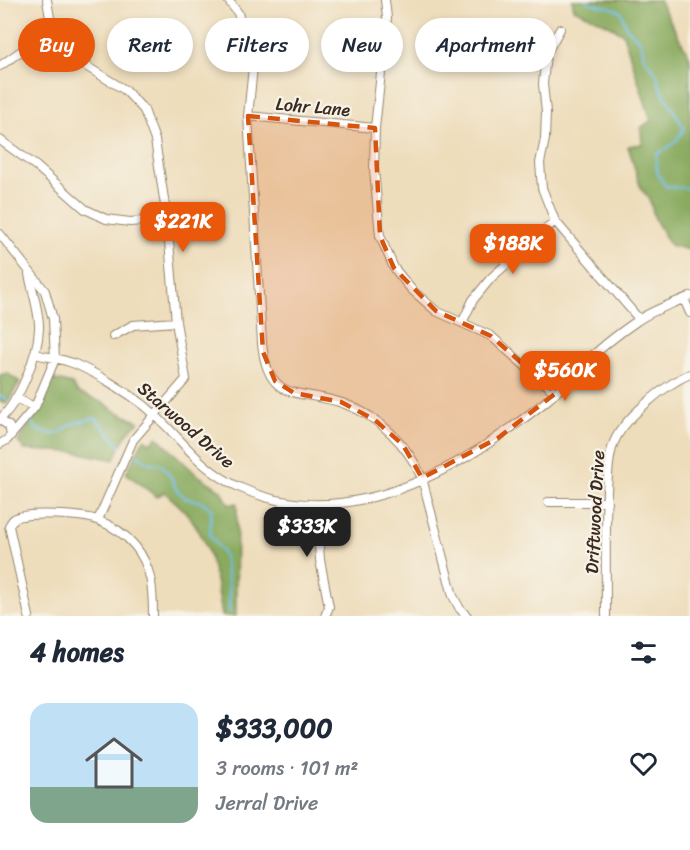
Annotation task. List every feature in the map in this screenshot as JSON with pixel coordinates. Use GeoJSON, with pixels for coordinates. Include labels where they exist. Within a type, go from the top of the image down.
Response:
{"type":"FeatureCollection","features":[{"type":"Feature","properties":{"kind":"street"},"geometry":{"type":"LineString","coordinates":[[47,0],[50,18]]}},
{"type":"Feature","properties":{"kind":"street"},"geometry":{"type":"LineString","coordinates":[[228,0],[238,13],[253,67],[248,116],[263,352],[270,374],[283,387],[299,395],[347,404],[375,420],[400,442],[414,461],[422,478],[453,596],[467,616]]}},
{"type":"Feature","properties":{"kind":"street"},"geometry":{"type":"LineString","coordinates":[[386,0],[387,18],[375,128],[374,169],[380,237],[394,268],[411,289],[436,312],[490,336],[556,393]]}},
{"type":"Feature","properties":{"kind":"street"},"geometry":{"type":"LineString","coordinates":[[560,29],[546,54],[543,84],[546,112],[545,139],[540,163],[542,188],[555,221],[639,319]]}},
{"type":"Feature","properties":{"kind":"street"},"geometry":{"type":"LineString","coordinates":[[0,66],[18,53]]}},
{"type":"Feature","properties":{"kind":"street"},"geometry":{"type":"LineString","coordinates":[[95,72],[125,90],[144,110],[155,140],[167,219],[176,322],[186,379],[129,447],[98,520]]}},
{"type":"Feature","properties":{"kind":"street","name":"Lohr Lane"},"geometry":{"type":"LineString","coordinates":[[248,116],[375,128]]}},
{"type":"Feature","properties":{"kind":"street"},"geometry":{"type":"LineString","coordinates":[[0,140],[36,166],[85,209],[106,219],[130,222],[167,219]]}},
{"type":"Feature","properties":{"kind":"street"},"geometry":{"type":"LineString","coordinates":[[462,323],[473,300],[491,278],[555,221]]}},
{"type":"Feature","properties":{"kind":"street"},"geometry":{"type":"LineString","coordinates":[[0,234],[45,291],[53,318],[55,359],[34,407],[11,435],[0,444]]}},
{"type":"Feature","properties":{"kind":"street"},"geometry":{"type":"LineString","coordinates":[[11,435],[9,426],[0,419],[15,398],[35,354],[40,328],[28,272]]}},
{"type":"Feature","properties":{"kind":"street"},"geometry":{"type":"LineString","coordinates":[[687,297],[690,313]]}},
{"type":"Feature","properties":{"kind":"street","name":"Starwood Drive"},"geometry":{"type":"LineString","coordinates":[[35,354],[74,363],[135,399],[155,415],[195,458],[221,477],[243,489],[269,498],[316,505],[358,500],[422,478],[458,461],[498,438],[556,393],[584,364],[639,319],[687,297]]}},
{"type":"Feature","properties":{"kind":"street"},"geometry":{"type":"LineString","coordinates":[[113,336],[133,325],[176,322]]}},
{"type":"Feature","properties":{"kind":"street","name":"Driftwood Drive"},"geometry":{"type":"LineString","coordinates":[[606,616],[607,502],[613,444],[621,430],[637,413],[662,392],[690,374]]}},
{"type":"Feature","properties":{"kind":"street"},"geometry":{"type":"LineString","coordinates":[[15,398],[34,407]]}},
{"type":"Feature","properties":{"kind":"street"},"geometry":{"type":"LineString","coordinates":[[549,502],[607,502]]}},
{"type":"Feature","properties":{"kind":"street"},"geometry":{"type":"LineString","coordinates":[[316,505],[320,560],[328,603],[326,614]]}},
{"type":"Feature","properties":{"kind":"street"},"geometry":{"type":"LineString","coordinates":[[29,616],[9,532],[10,524],[15,518],[24,516],[76,516],[98,520],[122,533],[141,555],[152,583],[153,616]]}},
{"type":"Feature","properties":{"kind":"highlighted area"},"geometry":{"type":"Polygon","coordinates":[[[248,116],[375,128],[380,236],[394,268],[436,311],[491,336],[556,393],[498,438],[422,478],[403,445],[375,420],[341,402],[294,393],[275,381],[263,352],[248,116]]]}},
{"type":"Feature","properties":{"kind":"green space"},"geometry":{"type":"Polygon","coordinates":[[[572,0],[659,0],[690,58],[690,250],[670,245],[655,219],[649,198],[641,189],[628,146],[642,144],[641,128],[651,120],[623,34],[574,9],[572,0]]]}},
{"type":"Feature","properties":{"kind":"green space"},"geometry":{"type":"Polygon","coordinates":[[[7,373],[20,382],[7,403],[0,402],[0,375],[7,373]]]}},
{"type":"Feature","properties":{"kind":"green space"},"geometry":{"type":"Polygon","coordinates":[[[51,379],[72,384],[78,393],[104,403],[139,422],[127,434],[114,460],[75,452],[25,450],[18,442],[39,409],[51,379]]]}},
{"type":"Feature","properties":{"kind":"green space"},"geometry":{"type":"Polygon","coordinates":[[[157,437],[196,474],[222,491],[229,505],[237,503],[236,616],[222,616],[207,549],[188,515],[164,492],[157,497],[126,473],[144,439],[150,443],[157,437]]]}},
{"type":"Feature","properties":{"kind":"waterway"},"geometry":{"type":"LineString","coordinates":[[586,0],[621,12],[626,27],[641,42],[644,57],[657,74],[660,87],[684,128],[673,144],[657,154],[658,172],[667,187],[690,188]]}},
{"type":"Feature","properties":{"kind":"waterway"},"geometry":{"type":"LineString","coordinates":[[0,396],[7,399]]}},
{"type":"Feature","properties":{"kind":"waterway"},"geometry":{"type":"LineString","coordinates":[[30,422],[39,431],[53,434],[60,433],[71,424],[95,418],[121,446]]}},
{"type":"Feature","properties":{"kind":"waterway"},"geometry":{"type":"LineString","coordinates":[[137,455],[148,462],[162,465],[176,489],[185,498],[202,502],[211,509],[210,535],[224,555],[229,589],[229,612]]}}]}
